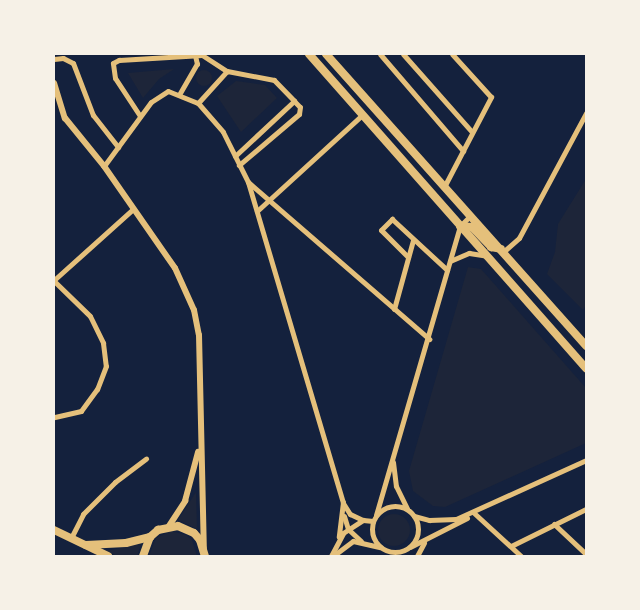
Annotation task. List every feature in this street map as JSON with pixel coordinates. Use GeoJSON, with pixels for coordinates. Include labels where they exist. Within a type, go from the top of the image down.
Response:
{"type":"FeatureCollection","features":[{"type":"Feature","properties":{"kind":"main road"},"geometry":{"type":"LineString","coordinates":[[308,54],[586,368]]}},
{"type":"Feature","properties":{"kind":"main road"},"geometry":{"type":"LineString","coordinates":[[326,54],[586,346]]}},
{"type":"Feature","properties":{"kind":"main road"},"geometry":{"type":"LineString","coordinates":[[460,226],[472,227],[491,247],[502,250]]}},
{"type":"Feature","properties":{"kind":"main road"},"geometry":{"type":"LineString","coordinates":[[86,545],[126,543],[150,537],[169,526],[186,528],[194,533],[205,552]]}},
{"type":"Feature","properties":{"kind":"main road"},"geometry":{"type":"LineString","coordinates":[[54,530],[108,556]]}},
{"type":"Feature","properties":{"kind":"main road"},"geometry":{"type":"LineString","coordinates":[[143,556],[150,537]]}},
{"type":"Feature","properties":{"kind":"street"},"geometry":{"type":"LineString","coordinates":[[380,54],[463,151]]}},
{"type":"Feature","properties":{"kind":"street"},"geometry":{"type":"LineString","coordinates":[[403,54],[472,132]]}},
{"type":"Feature","properties":{"kind":"street"},"geometry":{"type":"LineString","coordinates":[[444,187],[490,97],[452,54]]}},
{"type":"Feature","properties":{"kind":"street"},"geometry":{"type":"LineString","coordinates":[[180,93],[197,64],[195,55]]}},
{"type":"Feature","properties":{"kind":"street"},"geometry":{"type":"LineString","coordinates":[[140,116],[115,78],[114,63],[202,55],[227,71],[274,80],[300,107],[299,114],[239,165]]}},
{"type":"Feature","properties":{"kind":"street"},"geometry":{"type":"LineString","coordinates":[[54,59],[63,58],[73,63],[93,115],[118,147]]}},
{"type":"Feature","properties":{"kind":"street"},"geometry":{"type":"LineString","coordinates":[[198,103],[227,71]]}},
{"type":"Feature","properties":{"kind":"street"},"geometry":{"type":"LineString","coordinates":[[54,83],[65,118],[104,166],[175,268],[194,310],[199,335],[200,443],[205,552]]}},
{"type":"Feature","properties":{"kind":"street"},"geometry":{"type":"LineString","coordinates":[[104,166],[140,116],[159,94],[168,91],[180,93],[198,103],[223,132],[248,182],[343,502],[350,514],[363,520],[373,521]]}},
{"type":"Feature","properties":{"kind":"street"},"geometry":{"type":"LineString","coordinates":[[235,156],[294,101]]}},
{"type":"Feature","properties":{"kind":"street"},"geometry":{"type":"LineString","coordinates":[[502,250],[519,238],[586,113]]}},
{"type":"Feature","properties":{"kind":"street"},"geometry":{"type":"LineString","coordinates":[[257,211],[361,116]]}},
{"type":"Feature","properties":{"kind":"street"},"geometry":{"type":"LineString","coordinates":[[248,182],[429,339]]}},
{"type":"Feature","properties":{"kind":"street"},"geometry":{"type":"LineString","coordinates":[[54,417],[82,411],[97,389],[106,366],[102,343],[90,316],[54,281],[133,209]]}},
{"type":"Feature","properties":{"kind":"street"},"geometry":{"type":"LineString","coordinates":[[380,547],[372,536],[373,521],[429,339],[460,226],[470,216]]}},
{"type":"Feature","properties":{"kind":"street"},"geometry":{"type":"LineString","coordinates":[[408,257],[381,230],[392,219],[447,270]]}},
{"type":"Feature","properties":{"kind":"street"},"geometry":{"type":"LineString","coordinates":[[394,309],[413,240]]}},
{"type":"Feature","properties":{"kind":"street"},"geometry":{"type":"LineString","coordinates":[[450,261],[469,253],[488,256]]}},
{"type":"Feature","properties":{"kind":"street"},"geometry":{"type":"LineString","coordinates":[[169,526],[185,501],[200,443]]}},
{"type":"Feature","properties":{"kind":"street"},"geometry":{"type":"LineString","coordinates":[[71,538],[83,514],[114,482],[146,459]]}},
{"type":"Feature","properties":{"kind":"street"},"geometry":{"type":"LineString","coordinates":[[332,556],[346,543],[361,541],[394,554],[424,542],[474,513],[586,460]]}},
{"type":"Feature","properties":{"kind":"street"},"geometry":{"type":"LineString","coordinates":[[393,461],[396,486],[407,509],[414,516],[418,529],[410,547]]}},
{"type":"Feature","properties":{"kind":"street"},"geometry":{"type":"LineString","coordinates":[[332,556],[339,537],[343,502]]}},
{"type":"Feature","properties":{"kind":"street"},"geometry":{"type":"LineString","coordinates":[[376,515],[394,506],[407,509]]}},
{"type":"Feature","properties":{"kind":"street"},"geometry":{"type":"LineString","coordinates":[[511,546],[586,509]]}},
{"type":"Feature","properties":{"kind":"street"},"geometry":{"type":"LineString","coordinates":[[414,516],[444,521],[474,513]]}},
{"type":"Feature","properties":{"kind":"street"},"geometry":{"type":"LineString","coordinates":[[474,513],[521,556]]}},
{"type":"Feature","properties":{"kind":"street"},"geometry":{"type":"LineString","coordinates":[[343,514],[348,529],[361,541]]}},
{"type":"Feature","properties":{"kind":"street"},"geometry":{"type":"LineString","coordinates":[[339,537],[363,520]]}},
{"type":"Feature","properties":{"kind":"street"},"geometry":{"type":"LineString","coordinates":[[554,524],[586,554]]}},
{"type":"Feature","properties":{"kind":"street"},"geometry":{"type":"LineString","coordinates":[[417,556],[424,542]]}},
{"type":"Feature","properties":{"kind":"shaded area"},"geometry":{"type":"Polygon","coordinates":[[[174,69],[159,79],[143,98],[128,73],[174,69]]]}},
{"type":"Feature","properties":{"kind":"shaded area"},"geometry":{"type":"Polygon","coordinates":[[[201,70],[207,70],[212,75],[210,84],[201,86],[196,81],[196,75],[201,70]]]}},
{"type":"Feature","properties":{"kind":"shaded area"},"geometry":{"type":"Polygon","coordinates":[[[236,81],[265,85],[277,98],[241,132],[217,96],[236,81]]]}},
{"type":"Feature","properties":{"kind":"shaded area"},"geometry":{"type":"Polygon","coordinates":[[[586,179],[586,305],[583,310],[547,274],[555,252],[558,224],[586,179]]]}},
{"type":"Feature","properties":{"kind":"shaded area"},"geometry":{"type":"Polygon","coordinates":[[[468,267],[481,269],[586,388],[586,443],[445,507],[433,506],[413,491],[409,471],[468,267]]]}},
{"type":"Feature","properties":{"kind":"shaded area"},"geometry":{"type":"Polygon","coordinates":[[[196,492],[197,529],[178,520],[196,492]]]}},
{"type":"Feature","properties":{"kind":"shaded area"},"geometry":{"type":"Polygon","coordinates":[[[394,514],[406,518],[410,530],[406,542],[394,546],[382,542],[378,530],[382,518],[394,514]]]}},
{"type":"Feature","properties":{"kind":"shaded area"},"geometry":{"type":"Polygon","coordinates":[[[171,531],[186,535],[192,540],[197,556],[149,556],[156,538],[171,531]]]}},
{"type":"Feature","properties":{"kind":"shaded area"},"geometry":{"type":"Polygon","coordinates":[[[141,544],[137,556],[117,556],[106,551],[141,544]]]}}]}
